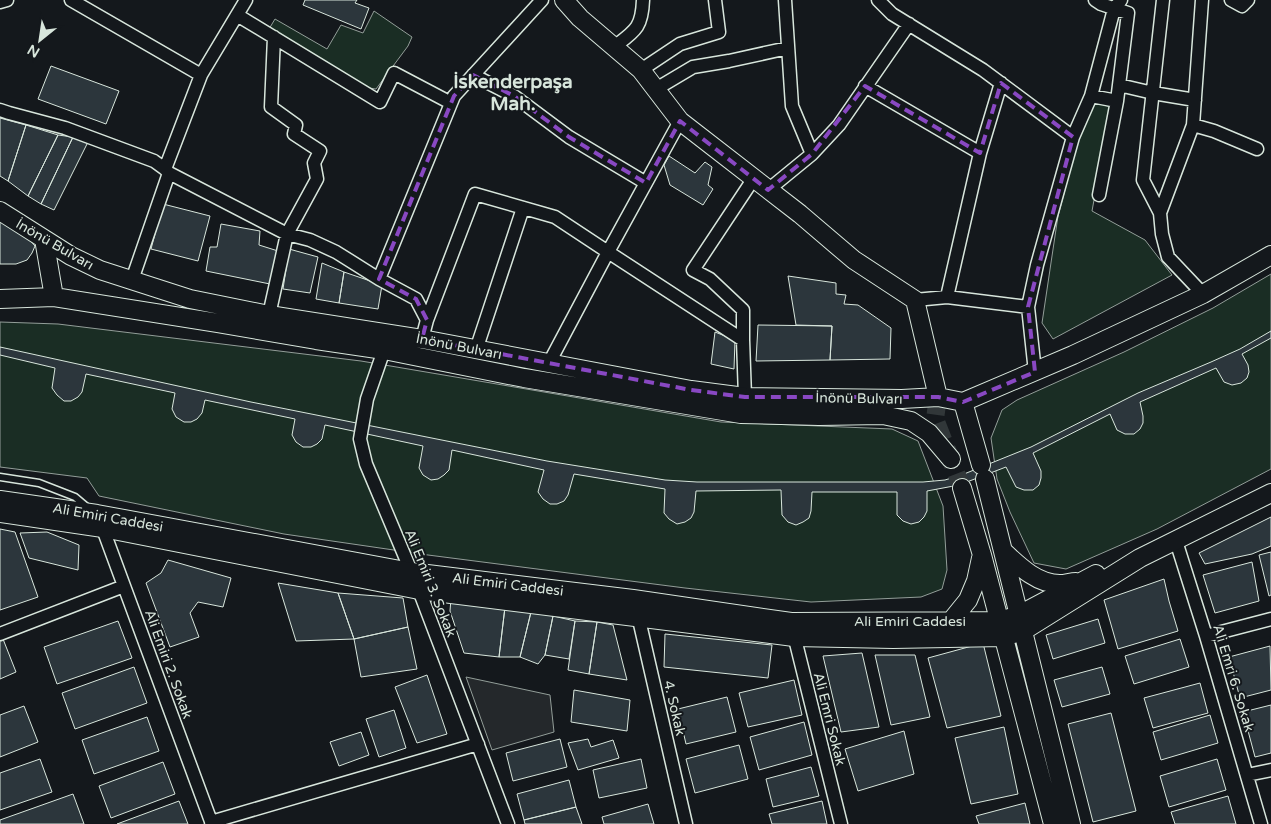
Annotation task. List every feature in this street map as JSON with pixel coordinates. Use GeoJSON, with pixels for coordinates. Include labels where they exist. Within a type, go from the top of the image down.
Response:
{"type":"FeatureCollection","features":[{"type":"Feature","properties":{"kind":"main road"},"geometry":{"type":"LineString","coordinates":[[564,0],[580,18],[641,70],[680,121],[800,214],[854,260],[915,300],[938,397]]}},
{"type":"Feature","properties":{"kind":"main road","name":"İnönü Bulvarı"},"geometry":{"type":"LineString","coordinates":[[0,211],[71,256],[100,270],[190,299],[269,315],[422,339],[691,390],[744,397],[902,399],[938,397],[963,402]]}},
{"type":"Feature","properties":{"kind":"main road"},"geometry":{"type":"LineString","coordinates":[[44,239],[54,297]]}},
{"type":"Feature","properties":{"kind":"main road"},"geometry":{"type":"LineString","coordinates":[[1072,824],[983,472],[963,402],[1035,372],[1203,294],[1271,255]]}},
{"type":"Feature","properties":{"kind":"main road"},"geometry":{"type":"LineString","coordinates":[[0,299],[54,297],[384,350],[524,378],[741,414],[883,416],[911,421],[930,433],[951,458]]}},
{"type":"Feature","properties":{"kind":"main road"},"geometry":{"type":"LineString","coordinates":[[962,488],[982,556],[1053,824]]}},
{"type":"Feature","properties":{"kind":"main road"},"geometry":{"type":"LineString","coordinates":[[1021,623],[1140,558],[1271,493]]}},
{"type":"Feature","properties":{"kind":"main road","name":"Ali Emiri Caddesi"},"geometry":{"type":"LineString","coordinates":[[0,500],[100,521],[411,572],[633,599],[792,629],[951,621],[1001,629],[1021,623]]}},
{"type":"Feature","properties":{"kind":"main road"},"geometry":{"type":"LineString","coordinates":[[0,513],[100,521],[419,590],[639,617],[893,639],[1001,629]]}},
{"type":"Feature","properties":{"kind":"main road"},"geometry":{"type":"LineString","coordinates":[[1003,551],[1025,571],[1043,581],[1060,584],[1084,580]]}},
{"type":"Feature","properties":{"kind":"main road"},"geometry":{"type":"LineString","coordinates":[[951,621],[968,600],[976,581],[982,556]]}},
{"type":"Feature","properties":{"kind":"main road"},"geometry":{"type":"LineString","coordinates":[[1021,623],[1084,580],[1120,561],[1140,558]]}},
{"type":"Feature","properties":{"kind":"street"},"geometry":{"type":"LineString","coordinates":[[0,2],[7,0]]}},
{"type":"Feature","properties":{"kind":"street"},"geometry":{"type":"LineString","coordinates":[[71,0],[201,75]]}},
{"type":"Feature","properties":{"kind":"street"},"geometry":{"type":"LineString","coordinates":[[132,280],[167,171],[201,75],[246,0]]}},
{"type":"Feature","properties":{"kind":"street"},"geometry":{"type":"LineString","coordinates":[[379,279],[454,96],[542,0]]}},
{"type":"Feature","properties":{"kind":"street"},"geometry":{"type":"LineString","coordinates":[[614,48],[632,33],[639,24],[643,0]]}},
{"type":"Feature","properties":{"kind":"street"},"geometry":{"type":"LineString","coordinates":[[641,70],[680,44],[719,32],[715,0]]}},
{"type":"Feature","properties":{"kind":"street"},"geometry":{"type":"LineString","coordinates":[[785,0],[792,106],[812,154]]}},
{"type":"Feature","properties":{"kind":"street"},"geometry":{"type":"LineString","coordinates":[[878,0],[892,14],[983,70],[1072,137]]}},
{"type":"Feature","properties":{"kind":"street"},"geometry":{"type":"LineString","coordinates":[[1095,0],[1101,4],[1117,4],[1128,13],[1118,101],[1099,194]]}},
{"type":"Feature","properties":{"kind":"street"},"geometry":{"type":"LineString","coordinates":[[1163,0],[1143,180],[1160,213],[1162,234],[1168,257],[1203,294]]}},
{"type":"Feature","properties":{"kind":"street"},"geometry":{"type":"LineString","coordinates":[[1160,213],[1193,125],[1202,0]]}},
{"type":"Feature","properties":{"kind":"street"},"geometry":{"type":"LineString","coordinates":[[1231,0],[1242,6],[1248,0]]}},
{"type":"Feature","properties":{"kind":"street"},"geometry":{"type":"LineString","coordinates":[[1035,372],[1028,307],[1037,265],[1072,137],[1091,96],[1117,4]]}},
{"type":"Feature","properties":{"kind":"street"},"geometry":{"type":"LineString","coordinates":[[237,15],[380,102],[394,73],[451,103]]}},
{"type":"Feature","properties":{"kind":"street"},"geometry":{"type":"LineString","coordinates":[[768,190],[812,154],[839,125],[909,24]]}},
{"type":"Feature","properties":{"kind":"street"},"geometry":{"type":"LineString","coordinates":[[269,315],[287,234],[317,179],[314,163],[320,151],[294,134],[296,125],[271,107],[274,37]]}},
{"type":"Feature","properties":{"kind":"street"},"geometry":{"type":"LineString","coordinates":[[656,89],[693,68],[788,48]]}},
{"type":"Feature","properties":{"kind":"street"},"geometry":{"type":"LineString","coordinates":[[473,75],[514,96],[569,136],[646,183]]}},
{"type":"Feature","properties":{"kind":"street"},"geometry":{"type":"LineString","coordinates":[[947,297],[980,153],[1000,83]]}},
{"type":"Feature","properties":{"kind":"street"},"geometry":{"type":"LineString","coordinates":[[1119,85],[1195,100]]}},
{"type":"Feature","properties":{"kind":"street"},"geometry":{"type":"LineString","coordinates":[[866,86],[980,153]]}},
{"type":"Feature","properties":{"kind":"street"},"geometry":{"type":"LineString","coordinates":[[1091,96],[1118,101]]}},
{"type":"Feature","properties":{"kind":"street"},"geometry":{"type":"LineString","coordinates":[[0,110],[65,128],[154,161],[167,171],[287,234],[310,240],[336,252],[416,299],[427,320]]}},
{"type":"Feature","properties":{"kind":"street"},"geometry":{"type":"LineString","coordinates":[[549,363],[680,121]]}},
{"type":"Feature","properties":{"kind":"street"},"geometry":{"type":"LineString","coordinates":[[1193,125],[1214,131],[1257,149]]}},
{"type":"Feature","properties":{"kind":"street"},"geometry":{"type":"LineString","coordinates":[[744,397],[743,310],[710,278],[693,270],[754,178]]}},
{"type":"Feature","properties":{"kind":"street"},"geometry":{"type":"LineString","coordinates":[[422,339],[427,320],[475,194],[555,217],[743,340]]}},
{"type":"Feature","properties":{"kind":"street"},"geometry":{"type":"LineString","coordinates":[[476,350],[524,208]]}},
{"type":"Feature","properties":{"kind":"street"},"geometry":{"type":"LineString","coordinates":[[915,300],[947,297],[1028,307]]}},
{"type":"Feature","properties":{"kind":"street","name":"Ali Emiri 3. Sokak"},"geometry":{"type":"LineString","coordinates":[[384,350],[367,399],[360,439],[366,464],[419,590],[508,824]]}},
{"type":"Feature","properties":{"kind":"street","name":"Ali Emiri 2. Sokak"},"geometry":{"type":"LineString","coordinates":[[100,521],[212,823]]}},
{"type":"Feature","properties":{"kind":"street","name":"Ali Emri 6. Sokak"},"geometry":{"type":"LineString","coordinates":[[1176,541],[1261,824]]}},
{"type":"Feature","properties":{"kind":"street"},"geometry":{"type":"LineString","coordinates":[[0,634],[124,586]]}},
{"type":"Feature","properties":{"kind":"street","name":"4. Sokak"},"geometry":{"type":"LineString","coordinates":[[633,599],[639,617],[686,824]]}},
{"type":"Feature","properties":{"kind":"street"},"geometry":{"type":"LineString","coordinates":[[1206,636],[1271,619]]}},
{"type":"Feature","properties":{"kind":"street","name":"Ali Emri Sokak"},"geometry":{"type":"LineString","coordinates":[[792,629],[841,824]]}},
{"type":"Feature","properties":{"kind":"street"},"geometry":{"type":"LineString","coordinates":[[212,823],[478,744]]}},
{"type":"Feature","properties":{"kind":"street"},"geometry":{"type":"LineString","coordinates":[[1247,775],[1271,770]]}},
{"type":"Feature","properties":{"kind":"lane"},"geometry":{"type":"LineString","coordinates":[[0,477],[39,483],[75,497],[100,521]]}},
{"type":"Feature","properties":{"kind":"highlighted area"},"geometry":{"type":"Polygon","coordinates":[[[473,75],[514,96],[569,137],[646,183],[680,121],[768,190],[812,154],[865,86],[980,153],[1001,83],[1073,137],[1028,307],[1035,372],[963,402],[938,397],[745,397],[691,390],[422,339],[427,320],[416,299],[379,279],[454,96],[473,75]]]}},
{"type":"Feature","properties":{"kind":"green space"},"geometry":{"type":"Polygon","coordinates":[[[374,11],[412,37],[408,46],[376,89],[369,88],[269,29],[275,19],[327,49],[341,25],[363,33],[374,11]]]}},
{"type":"Feature","properties":{"kind":"green space"},"geometry":{"type":"Polygon","coordinates":[[[1094,102],[1111,107],[1092,211],[1145,240],[1172,275],[1053,339],[1042,323],[1058,216],[1079,137],[1094,102]]]}},
{"type":"Feature","properties":{"kind":"green space"},"geometry":{"type":"Polygon","coordinates":[[[1271,274],[1271,469],[1157,529],[1066,569],[1034,563],[997,479],[991,438],[1002,410],[1017,400],[1124,352],[1213,308],[1271,274]]]}},
{"type":"Feature","properties":{"kind":"green space"},"geometry":{"type":"Polygon","coordinates":[[[0,322],[58,324],[361,361],[721,422],[892,429],[918,441],[943,506],[947,570],[942,589],[921,597],[811,602],[428,555],[284,534],[99,496],[87,478],[0,467],[0,322]]]}},
{"type":"Feature","properties":{"kind":"shaded area"},"geometry":{"type":"Polygon","coordinates":[[[466,677],[550,695],[554,732],[492,750],[466,677]]]}},
{"type":"Feature","properties":{"kind":"building"},"geometry":{"type":"Polygon","coordinates":[[[305,0],[357,0],[355,3],[369,8],[361,29],[303,5],[305,0]]]}},
{"type":"Feature","properties":{"kind":"building"},"geometry":{"type":"Polygon","coordinates":[[[51,66],[119,91],[106,124],[38,99],[51,66]]]}},
{"type":"Feature","properties":{"kind":"building"},"geometry":{"type":"Polygon","coordinates":[[[0,118],[26,125],[8,181],[0,176],[0,118]]]}},
{"type":"Feature","properties":{"kind":"building"},"geometry":{"type":"Polygon","coordinates":[[[26,125],[58,135],[28,196],[8,181],[26,125]]]}},
{"type":"Feature","properties":{"kind":"building"},"geometry":{"type":"Polygon","coordinates":[[[58,135],[73,137],[41,204],[28,196],[58,135]]]}},
{"type":"Feature","properties":{"kind":"building"},"geometry":{"type":"Polygon","coordinates":[[[73,137],[88,142],[54,210],[41,204],[73,137]]]}},
{"type":"Feature","properties":{"kind":"building"},"geometry":{"type":"Polygon","coordinates":[[[669,156],[695,173],[705,162],[712,167],[708,185],[713,189],[703,205],[670,185],[664,165],[669,156]]]}},
{"type":"Feature","properties":{"kind":"building"},"geometry":{"type":"Polygon","coordinates":[[[163,204],[210,216],[198,261],[151,249],[163,204]]]}},
{"type":"Feature","properties":{"kind":"building"},"geometry":{"type":"Polygon","coordinates":[[[0,221],[28,238],[35,246],[27,260],[16,264],[0,264],[0,221]]]}},
{"type":"Feature","properties":{"kind":"building"},"geometry":{"type":"Polygon","coordinates":[[[221,224],[260,231],[259,245],[278,251],[270,284],[206,271],[210,247],[217,247],[221,224]]]}},
{"type":"Feature","properties":{"kind":"building"},"geometry":{"type":"Polygon","coordinates":[[[289,249],[318,257],[310,293],[283,289],[289,249]]]}},
{"type":"Feature","properties":{"kind":"building"},"geometry":{"type":"Polygon","coordinates":[[[322,263],[344,272],[339,303],[316,299],[322,263]]]}},
{"type":"Feature","properties":{"kind":"building"},"geometry":{"type":"Polygon","coordinates":[[[344,272],[382,285],[378,309],[339,303],[344,272]]]}},
{"type":"Feature","properties":{"kind":"building"},"geometry":{"type":"Polygon","coordinates":[[[788,276],[836,283],[836,294],[846,295],[844,304],[858,305],[891,328],[890,359],[830,360],[832,326],[796,325],[788,276]]]}},
{"type":"Feature","properties":{"kind":"building"},"geometry":{"type":"Polygon","coordinates":[[[758,325],[832,326],[830,360],[756,361],[758,325]]]}},
{"type":"Feature","properties":{"kind":"building"},"geometry":{"type":"Polygon","coordinates":[[[1271,331],[1271,338],[1242,354],[1248,365],[1249,372],[1247,378],[1241,383],[1232,385],[1224,382],[1216,368],[1140,402],[1143,423],[1134,434],[1125,434],[1117,430],[1110,414],[1033,453],[1041,471],[1041,478],[1039,485],[1033,490],[1024,490],[1016,487],[1006,467],[959,485],[927,491],[927,511],[919,522],[911,524],[903,521],[897,515],[897,492],[812,492],[809,518],[796,525],[788,522],[782,515],[781,490],[696,491],[694,512],[691,518],[677,524],[664,513],[665,489],[574,474],[568,495],[564,501],[550,504],[538,492],[544,470],[452,450],[449,470],[438,479],[431,480],[423,475],[419,468],[423,446],[325,425],[322,439],[317,444],[311,447],[303,447],[296,442],[292,435],[295,419],[205,400],[202,413],[197,419],[191,422],[184,422],[176,417],[172,409],[175,393],[86,374],[82,392],[78,397],[71,401],[64,401],[52,388],[55,368],[0,355],[0,347],[251,402],[547,461],[665,480],[697,482],[923,482],[945,480],[964,474],[1031,447],[1138,393],[1240,349],[1271,331]]]}},
{"type":"Feature","properties":{"kind":"building"},"geometry":{"type":"Polygon","coordinates":[[[715,332],[735,340],[734,369],[711,364],[715,332]]]}},
{"type":"Feature","properties":{"kind":"building"},"geometry":{"type":"Polygon","coordinates":[[[1271,517],[1271,546],[1252,554],[1205,564],[1199,553],[1271,517]]]}},
{"type":"Feature","properties":{"kind":"building"},"geometry":{"type":"Polygon","coordinates":[[[0,529],[15,532],[38,597],[0,610],[0,529]]]}},
{"type":"Feature","properties":{"kind":"building"},"geometry":{"type":"Polygon","coordinates":[[[47,532],[79,545],[78,570],[29,558],[20,533],[47,532]]]}},
{"type":"Feature","properties":{"kind":"building"},"geometry":{"type":"Polygon","coordinates":[[[1271,552],[1271,595],[1269,596],[1259,555],[1271,552]]]}},
{"type":"Feature","properties":{"kind":"building"},"geometry":{"type":"Polygon","coordinates":[[[168,560],[231,578],[223,607],[198,602],[190,613],[199,637],[170,647],[146,583],[161,573],[168,560]]]}},
{"type":"Feature","properties":{"kind":"building"},"geometry":{"type":"Polygon","coordinates":[[[1252,562],[1259,601],[1215,613],[1203,575],[1252,562]]]}},
{"type":"Feature","properties":{"kind":"building"},"geometry":{"type":"Polygon","coordinates":[[[1164,579],[1178,631],[1118,649],[1104,600],[1164,579]]]}},
{"type":"Feature","properties":{"kind":"building"},"geometry":{"type":"Polygon","coordinates":[[[278,583],[338,593],[354,639],[296,641],[278,583]]]}},
{"type":"Feature","properties":{"kind":"building"},"geometry":{"type":"Polygon","coordinates":[[[338,593],[403,598],[408,627],[354,639],[338,593]]]}},
{"type":"Feature","properties":{"kind":"building"},"geometry":{"type":"Polygon","coordinates":[[[451,598],[505,607],[499,657],[464,653],[450,611],[451,598]]]}},
{"type":"Feature","properties":{"kind":"building"},"geometry":{"type":"Polygon","coordinates":[[[505,607],[531,612],[520,657],[499,657],[505,607]]]}},
{"type":"Feature","properties":{"kind":"building"},"geometry":{"type":"Polygon","coordinates":[[[531,612],[553,616],[545,655],[538,664],[520,657],[531,612]]]}},
{"type":"Feature","properties":{"kind":"building"},"geometry":{"type":"Polygon","coordinates":[[[553,616],[575,621],[569,659],[545,655],[553,616]]]}},
{"type":"Feature","properties":{"kind":"building"},"geometry":{"type":"Polygon","coordinates":[[[1098,619],[1105,643],[1053,659],[1046,635],[1098,619]]]}},
{"type":"Feature","properties":{"kind":"building"},"geometry":{"type":"Polygon","coordinates":[[[118,621],[132,658],[57,684],[44,647],[118,621]]]}},
{"type":"Feature","properties":{"kind":"building"},"geometry":{"type":"Polygon","coordinates":[[[575,621],[597,622],[589,674],[568,670],[575,621]]]}},
{"type":"Feature","properties":{"kind":"building"},"geometry":{"type":"Polygon","coordinates":[[[597,622],[613,625],[627,680],[589,674],[597,622]]]}},
{"type":"Feature","properties":{"kind":"building"},"geometry":{"type":"Polygon","coordinates":[[[408,627],[417,669],[361,677],[354,639],[408,627]]]}},
{"type":"Feature","properties":{"kind":"building"},"geometry":{"type":"Polygon","coordinates":[[[665,634],[772,645],[768,678],[664,667],[665,634]]]}},
{"type":"Feature","properties":{"kind":"building"},"geometry":{"type":"Polygon","coordinates":[[[3,639],[16,672],[0,679],[0,640],[3,639]]]}},
{"type":"Feature","properties":{"kind":"building"},"geometry":{"type":"Polygon","coordinates":[[[1180,639],[1189,667],[1134,684],[1125,656],[1180,639]]]}},
{"type":"Feature","properties":{"kind":"building"},"geometry":{"type":"Polygon","coordinates":[[[983,643],[1001,716],[947,728],[928,658],[983,643]]]}},
{"type":"Feature","properties":{"kind":"building"},"geometry":{"type":"Polygon","coordinates":[[[1270,646],[1271,690],[1240,698],[1229,657],[1270,646]]]}},
{"type":"Feature","properties":{"kind":"building"},"geometry":{"type":"Polygon","coordinates":[[[862,653],[879,727],[841,732],[823,656],[862,653]]]}},
{"type":"Feature","properties":{"kind":"building"},"geometry":{"type":"Polygon","coordinates":[[[875,655],[915,655],[930,717],[891,725],[875,655]]]}},
{"type":"Feature","properties":{"kind":"building"},"geometry":{"type":"Polygon","coordinates":[[[134,667],[147,703],[75,729],[62,693],[134,667]]]}},
{"type":"Feature","properties":{"kind":"building"},"geometry":{"type":"Polygon","coordinates":[[[1102,667],[1110,694],[1062,707],[1054,680],[1102,667]]]}},
{"type":"Feature","properties":{"kind":"building"},"geometry":{"type":"Polygon","coordinates":[[[427,675],[447,734],[417,743],[395,687],[427,675]]]}},
{"type":"Feature","properties":{"kind":"building"},"geometry":{"type":"Polygon","coordinates":[[[794,680],[802,715],[748,727],[739,693],[794,680]]]}},
{"type":"Feature","properties":{"kind":"building"},"geometry":{"type":"Polygon","coordinates":[[[1200,683],[1208,713],[1153,728],[1144,698],[1200,683]]]}},
{"type":"Feature","properties":{"kind":"building"},"geometry":{"type":"Polygon","coordinates":[[[574,690],[630,700],[627,731],[571,722],[574,690]]]}},
{"type":"Feature","properties":{"kind":"building"},"geometry":{"type":"Polygon","coordinates":[[[727,697],[736,732],[686,744],[678,709],[727,697]]]}},
{"type":"Feature","properties":{"kind":"building"},"geometry":{"type":"Polygon","coordinates":[[[1271,705],[1271,753],[1255,757],[1243,712],[1271,705]]]}},
{"type":"Feature","properties":{"kind":"building"},"geometry":{"type":"Polygon","coordinates":[[[24,706],[38,742],[0,757],[0,715],[24,706]]]}},
{"type":"Feature","properties":{"kind":"building"},"geometry":{"type":"Polygon","coordinates":[[[394,710],[406,748],[379,757],[366,719],[394,710]]]}},
{"type":"Feature","properties":{"kind":"building"},"geometry":{"type":"Polygon","coordinates":[[[1111,713],[1136,811],[1093,822],[1068,724],[1111,713]]]}},
{"type":"Feature","properties":{"kind":"building"},"geometry":{"type":"Polygon","coordinates":[[[1210,715],[1218,743],[1161,760],[1153,732],[1210,715]]]}},
{"type":"Feature","properties":{"kind":"building"},"geometry":{"type":"Polygon","coordinates":[[[147,717],[159,751],[94,774],[82,740],[147,717]]]}},
{"type":"Feature","properties":{"kind":"building"},"geometry":{"type":"Polygon","coordinates":[[[804,722],[812,755],[759,770],[750,737],[804,722]]]}},
{"type":"Feature","properties":{"kind":"building"},"geometry":{"type":"Polygon","coordinates":[[[1004,727],[1018,794],[971,804],[955,738],[1004,727]]]}},
{"type":"Feature","properties":{"kind":"building"},"geometry":{"type":"Polygon","coordinates":[[[904,731],[914,774],[858,791],[845,749],[904,731]]]}},
{"type":"Feature","properties":{"kind":"building"},"geometry":{"type":"Polygon","coordinates":[[[361,732],[369,755],[339,766],[330,742],[361,732]]]}},
{"type":"Feature","properties":{"kind":"building"},"geometry":{"type":"Polygon","coordinates":[[[560,739],[567,767],[513,781],[506,753],[560,739]]]}},
{"type":"Feature","properties":{"kind":"building"},"geometry":{"type":"Polygon","coordinates":[[[588,739],[591,747],[613,740],[619,758],[578,770],[568,743],[588,739]]]}},
{"type":"Feature","properties":{"kind":"building"},"geometry":{"type":"Polygon","coordinates":[[[739,745],[748,779],[695,793],[686,759],[739,745]]]}},
{"type":"Feature","properties":{"kind":"building"},"geometry":{"type":"Polygon","coordinates":[[[40,759],[52,792],[0,810],[0,773],[40,759]]]}},
{"type":"Feature","properties":{"kind":"building"},"geometry":{"type":"Polygon","coordinates":[[[641,759],[647,788],[599,798],[593,770],[641,759]]]}},
{"type":"Feature","properties":{"kind":"building"},"geometry":{"type":"Polygon","coordinates":[[[1217,759],[1226,790],[1169,807],[1160,776],[1217,759]]]}},
{"type":"Feature","properties":{"kind":"building"},"geometry":{"type":"Polygon","coordinates":[[[163,762],[175,794],[111,818],[99,786],[163,762]]]}},
{"type":"Feature","properties":{"kind":"building"},"geometry":{"type":"Polygon","coordinates":[[[811,767],[819,796],[773,807],[766,779],[811,767]]]}},
{"type":"Feature","properties":{"kind":"building"},"geometry":{"type":"Polygon","coordinates":[[[569,780],[576,807],[524,820],[517,794],[569,780]]]}},
{"type":"Feature","properties":{"kind":"building"},"geometry":{"type":"Polygon","coordinates":[[[73,794],[84,824],[0,824],[0,820],[73,794]]]}},
{"type":"Feature","properties":{"kind":"building"},"geometry":{"type":"Polygon","coordinates":[[[1228,796],[1236,824],[1175,824],[1171,812],[1228,796]]]}},
{"type":"Feature","properties":{"kind":"building"},"geometry":{"type":"Polygon","coordinates":[[[179,801],[188,824],[117,824],[179,801]]]}},
{"type":"Feature","properties":{"kind":"building"},"geometry":{"type":"Polygon","coordinates":[[[822,801],[827,824],[772,824],[769,814],[822,801]]]}},
{"type":"Feature","properties":{"kind":"building"},"geometry":{"type":"Polygon","coordinates":[[[1025,803],[1030,824],[979,824],[976,816],[1025,803]]]}},
{"type":"Feature","properties":{"kind":"building"},"geometry":{"type":"Polygon","coordinates":[[[648,804],[654,824],[604,824],[602,817],[648,804]]]}},
{"type":"Feature","properties":{"kind":"building"},"geometry":{"type":"Polygon","coordinates":[[[576,807],[582,824],[525,824],[524,820],[576,807]]]}},
{"type":"Feature","properties":{"kind":"tunnel"},"geometry":{"type":"LineString","coordinates":[[938,397],[935,419],[962,488]]}},
{"type":"Feature","properties":{"kind":"district","name":"İskenderpaşa Mah."},"geometry":{"type":"Point","coordinates":[513,92]}}]}
